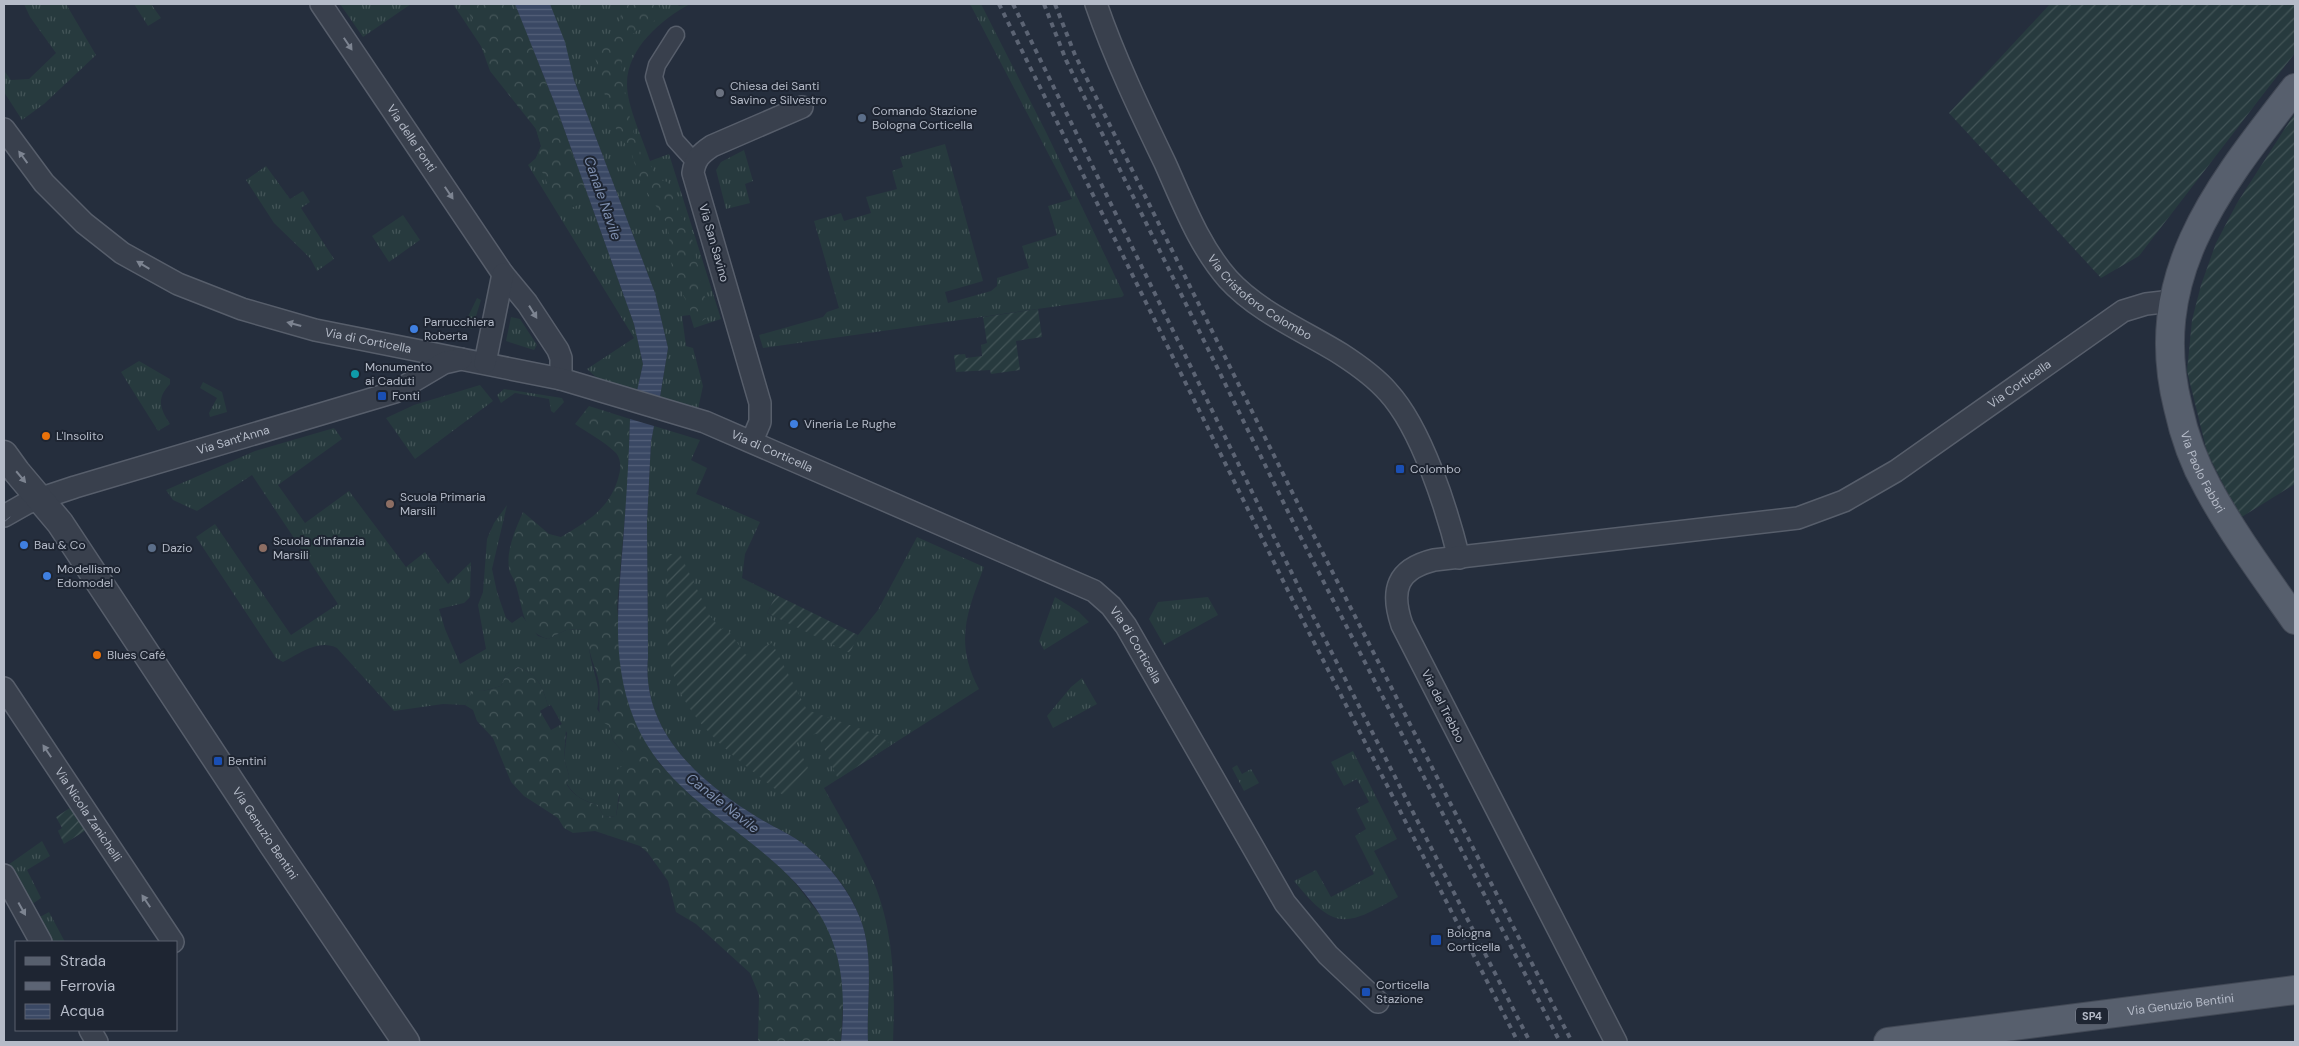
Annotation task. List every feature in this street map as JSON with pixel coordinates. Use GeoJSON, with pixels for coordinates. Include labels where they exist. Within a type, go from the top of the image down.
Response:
{"type":"FeatureCollection","features":[{"type":"Feature","properties":{"kind":"main road"},"geometry":{"type":"LineString","coordinates":[[2172,301],[2180,270],[2206,214],[2230,177],[2295,88]]}},
{"type":"Feature","properties":{"kind":"main road","name":"Via Paolo Fabbri"},"geometry":{"type":"LineString","coordinates":[[2172,301],[2170,330],[2173,388],[2192,455],[2206,487],[2230,526],[2295,620]]}},
{"type":"Feature","properties":{"kind":"main road","name":"Via Genuzio Bentini"},"geometry":{"type":"LineString","coordinates":[[1888,1042],[2295,990]]}},
{"type":"Feature","properties":{"kind":"street","name":"Via delle Fonti"},"geometry":{"type":"LineString","coordinates":[[321,4],[503,274],[527,303],[558,350],[561,358],[561,379]]}},
{"type":"Feature","properties":{"kind":"street","name":"Via Cristoforo Colombo"},"geometry":{"type":"LineString","coordinates":[[1096,4],[1125,78],[1187,211],[1214,262],[1230,281],[1251,300],[1365,370],[1389,393],[1405,416],[1442,496],[1459,558]]}},
{"type":"Feature","properties":{"kind":"street"},"geometry":{"type":"LineString","coordinates":[[676,35],[657,65],[654,77],[675,140],[694,161],[712,146],[802,107]]}},
{"type":"Feature","properties":{"kind":"street","name":"Via di Corticella"},"geometry":{"type":"LineString","coordinates":[[4,128],[44,184],[84,223],[122,253],[178,284],[242,309],[306,327],[561,379],[705,422],[1046,569],[1082,585],[1104,598],[1126,626],[1285,903],[1328,955],[1378,1002]]}},
{"type":"Feature","properties":{"kind":"street","name":"Via San Savino"},"geometry":{"type":"LineString","coordinates":[[694,161],[693,173],[760,402],[760,422],[752,442]]}},
{"type":"Feature","properties":{"kind":"street"},"geometry":{"type":"LineString","coordinates":[[485,363],[503,274]]}},
{"type":"Feature","properties":{"kind":"street","name":"Via Corticella"},"geometry":{"type":"LineString","coordinates":[[1633,538],[1798,518],[1844,501],[1896,471],[2123,311],[2146,304],[2172,301]]}},
{"type":"Feature","properties":{"kind":"street","name":"Via Sant'Anna"},"geometry":{"type":"LineString","coordinates":[[4,516],[40,499],[396,392],[444,363],[461,359]]}},
{"type":"Feature","properties":{"kind":"street","name":"Via Genuzio Bentini"},"geometry":{"type":"LineString","coordinates":[[4,454],[60,523],[277,852],[406,1042]]}},
{"type":"Feature","properties":{"kind":"street","name":"Via del Trebbo"},"geometry":{"type":"LineString","coordinates":[[1616,1042],[1398,615],[1396,593],[1404,575],[1410,569],[1434,560],[1633,538]]}},
{"type":"Feature","properties":{"kind":"street","name":"Via Nicola Zanichelli"},"geometry":{"type":"LineString","coordinates":[[4,688],[172,941]]}},
{"type":"Feature","properties":{"kind":"street"},"geometry":{"type":"LineString","coordinates":[[4,875],[39,941]]}},
{"type":"Feature","properties":{"kind":"street"},"geometry":{"type":"LineString","coordinates":[[91,1031],[97,1042]]}},
{"type":"Feature","properties":{"kind":"green space"},"geometry":{"type":"Polygon","coordinates":[[[24,4],[66,4],[96,55],[44,104],[22,120],[4,92],[4,73],[11,80],[29,79],[56,53],[30,17],[24,4]]]}},
{"type":"Feature","properties":{"kind":"green space"},"geometry":{"type":"Polygon","coordinates":[[[134,4],[151,4],[161,18],[148,26],[134,4]]]}},
{"type":"Feature","properties":{"kind":"green space"},"geometry":{"type":"Polygon","coordinates":[[[340,4],[411,4],[363,37],[340,4]]]}},
{"type":"Feature","properties":{"kind":"green space"},"geometry":{"type":"Polygon","coordinates":[[[453,4],[515,4],[557,109],[634,324],[643,364],[637,391],[597,378],[587,369],[634,338],[528,165],[536,158],[541,146],[536,129],[453,4]]]}},
{"type":"Feature","properties":{"kind":"green space"},"geometry":{"type":"Polygon","coordinates":[[[462,4],[502,4],[520,15],[586,190],[582,192],[581,204],[568,209],[555,201],[536,158],[541,146],[536,129],[490,71],[467,7],[462,4]]]}},
{"type":"Feature","properties":{"kind":"green space"},"geometry":{"type":"Polygon","coordinates":[[[550,4],[677,4],[679,6],[690,4],[668,18],[648,36],[633,58],[627,84],[632,113],[650,161],[669,154],[721,319],[694,328],[690,315],[682,316],[686,346],[693,348],[703,386],[698,409],[660,397],[668,348],[655,293],[574,80],[550,4]]]}},
{"type":"Feature","properties":{"kind":"green space"},"geometry":{"type":"Polygon","coordinates":[[[621,4],[660,4],[659,18],[637,30],[626,46],[623,56],[622,77],[632,126],[641,154],[645,161],[651,165],[657,176],[668,182],[682,217],[690,229],[704,295],[714,313],[702,321],[693,316],[672,271],[668,225],[640,181],[632,155],[616,129],[601,83],[595,57],[603,48],[611,45],[616,35],[621,15],[621,4]]]}},
{"type":"Feature","properties":{"kind":"green space"},"geometry":{"type":"Polygon","coordinates":[[[970,4],[981,4],[1046,132],[1124,295],[1122,297],[763,348],[759,335],[823,317],[827,312],[839,308],[814,221],[841,213],[844,221],[871,213],[866,197],[897,189],[892,171],[903,167],[900,157],[945,144],[983,281],[945,292],[948,303],[991,291],[997,286],[997,278],[1029,268],[1022,246],[1057,235],[1048,206],[1072,199],[970,4]]]}},
{"type":"Feature","properties":{"kind":"green space"},"geometry":{"type":"Polygon","coordinates":[[[2050,4],[2295,4],[2295,53],[2139,256],[2101,278],[1949,113],[2050,4]]]}},
{"type":"Feature","properties":{"kind":"green space"},"geometry":{"type":"Polygon","coordinates":[[[2295,113],[2295,484],[2240,518],[2207,452],[2187,371],[2192,320],[2201,285],[2216,243],[2237,203],[2295,113]]]}},
{"type":"Feature","properties":{"kind":"green space"},"geometry":{"type":"Polygon","coordinates":[[[744,150],[753,181],[745,184],[750,203],[726,209],[716,170],[721,162],[744,150]]]}},
{"type":"Feature","properties":{"kind":"green space"},"geometry":{"type":"Polygon","coordinates":[[[266,166],[290,199],[303,191],[310,202],[301,208],[334,259],[317,271],[310,258],[274,223],[246,180],[266,166]]]}},
{"type":"Feature","properties":{"kind":"green space"},"geometry":{"type":"Polygon","coordinates":[[[403,215],[420,240],[389,262],[372,236],[403,215]]]}},
{"type":"Feature","properties":{"kind":"green space"},"geometry":{"type":"Polygon","coordinates":[[[477,298],[481,300],[472,329],[464,325],[477,298]]]}},
{"type":"Feature","properties":{"kind":"green space"},"geometry":{"type":"Polygon","coordinates":[[[1038,309],[1042,337],[1016,341],[1020,370],[991,374],[990,370],[956,372],[954,355],[965,354],[966,358],[982,356],[981,345],[987,343],[983,317],[1038,309]]]}},
{"type":"Feature","properties":{"kind":"green space"},"geometry":{"type":"Polygon","coordinates":[[[511,317],[520,319],[537,345],[534,350],[506,341],[511,317]]]}},
{"type":"Feature","properties":{"kind":"green space"},"geometry":{"type":"Polygon","coordinates":[[[139,361],[170,379],[170,384],[161,399],[161,404],[170,424],[158,431],[121,372],[139,361]]]}},
{"type":"Feature","properties":{"kind":"green space"},"geometry":{"type":"Polygon","coordinates":[[[203,382],[222,392],[227,412],[210,417],[209,413],[217,398],[200,388],[203,382]]]}},
{"type":"Feature","properties":{"kind":"green space"},"geometry":{"type":"Polygon","coordinates":[[[480,385],[493,401],[415,459],[386,418],[414,405],[480,385]]]}},
{"type":"Feature","properties":{"kind":"green space"},"geometry":{"type":"Polygon","coordinates":[[[504,389],[562,398],[564,402],[554,413],[551,411],[549,399],[515,393],[501,403],[497,395],[504,389]]]}},
{"type":"Feature","properties":{"kind":"green space"},"geometry":{"type":"Polygon","coordinates":[[[589,406],[630,419],[628,481],[617,607],[627,697],[634,719],[659,763],[690,795],[750,841],[780,867],[824,920],[832,935],[844,984],[841,1042],[758,1042],[759,995],[750,973],[696,924],[676,912],[668,881],[648,853],[640,846],[595,831],[573,833],[564,828],[558,818],[524,796],[511,782],[493,738],[477,721],[473,710],[465,705],[474,689],[483,691],[501,686],[506,674],[518,667],[530,673],[539,682],[544,693],[548,706],[540,711],[551,730],[562,724],[566,729],[564,758],[569,776],[567,785],[580,798],[598,805],[604,817],[616,816],[620,795],[612,788],[615,772],[623,765],[623,752],[613,741],[609,726],[601,721],[599,710],[600,689],[590,652],[589,636],[583,629],[566,630],[548,639],[532,630],[524,616],[518,592],[509,570],[508,561],[512,539],[523,512],[549,534],[561,537],[589,519],[604,505],[610,496],[620,472],[618,455],[607,445],[575,424],[589,406]]]}},
{"type":"Feature","properties":{"kind":"green space"},"geometry":{"type":"Polygon","coordinates":[[[654,426],[700,440],[691,460],[707,468],[696,494],[760,522],[745,554],[742,578],[776,595],[767,613],[850,652],[858,635],[878,610],[917,537],[984,567],[968,613],[965,642],[971,672],[979,689],[824,788],[863,859],[881,902],[890,942],[892,962],[893,1042],[868,1042],[869,963],[865,933],[856,908],[845,888],[823,861],[806,846],[735,803],[695,770],[664,731],[654,708],[648,684],[647,521],[651,442],[654,426]]]}},
{"type":"Feature","properties":{"kind":"green space"},"geometry":{"type":"Polygon","coordinates":[[[334,428],[342,439],[278,485],[305,523],[349,491],[406,567],[425,552],[448,584],[471,562],[470,597],[464,603],[439,609],[445,629],[460,664],[486,649],[478,605],[483,592],[487,539],[494,523],[507,505],[492,569],[497,592],[506,618],[512,623],[522,616],[538,636],[548,639],[566,630],[584,629],[590,636],[590,655],[597,681],[599,699],[597,709],[609,726],[613,741],[623,752],[616,816],[604,817],[598,805],[580,798],[567,784],[569,776],[564,758],[567,733],[551,705],[548,706],[539,682],[525,670],[518,667],[506,674],[501,686],[483,691],[474,690],[465,705],[443,704],[394,711],[337,648],[323,645],[316,646],[283,662],[276,658],[196,537],[215,524],[291,635],[338,604],[252,475],[197,511],[173,500],[166,490],[255,451],[334,428]]]}},
{"type":"Feature","properties":{"kind":"green space"},"geometry":{"type":"Polygon","coordinates":[[[667,554],[680,554],[710,616],[721,629],[726,627],[746,655],[772,643],[807,710],[881,736],[891,745],[838,779],[817,733],[796,743],[808,768],[784,796],[749,769],[700,723],[677,686],[671,665],[667,638],[667,554]]]}},
{"type":"Feature","properties":{"kind":"green space"},"geometry":{"type":"Polygon","coordinates":[[[776,595],[858,635],[850,653],[767,613],[776,595]]]}},
{"type":"Feature","properties":{"kind":"green space"},"geometry":{"type":"Polygon","coordinates":[[[1055,597],[1079,612],[1089,622],[1044,650],[1039,641],[1055,597]]]}},
{"type":"Feature","properties":{"kind":"green space"},"geometry":{"type":"Polygon","coordinates":[[[1208,597],[1218,615],[1164,645],[1149,619],[1158,602],[1208,597]]]}},
{"type":"Feature","properties":{"kind":"green space"},"geometry":{"type":"Polygon","coordinates":[[[1082,678],[1097,704],[1053,728],[1047,716],[1071,687],[1082,678]]]}},
{"type":"Feature","properties":{"kind":"green space"},"geometry":{"type":"Polygon","coordinates":[[[1353,751],[1397,839],[1374,851],[1398,897],[1365,914],[1342,919],[1331,916],[1320,909],[1294,881],[1316,870],[1331,897],[1374,874],[1355,836],[1366,829],[1356,809],[1369,802],[1357,779],[1344,786],[1331,762],[1353,751]]]}},
{"type":"Feature","properties":{"kind":"green space"},"geometry":{"type":"Polygon","coordinates":[[[1237,765],[1242,774],[1251,769],[1259,783],[1244,791],[1232,768],[1237,765]]]}},
{"type":"Feature","properties":{"kind":"green space"},"geometry":{"type":"Polygon","coordinates":[[[73,806],[88,829],[64,844],[58,831],[62,828],[56,817],[73,806]]]}},
{"type":"Feature","properties":{"kind":"green space"},"geometry":{"type":"Polygon","coordinates":[[[42,841],[50,856],[27,870],[41,898],[31,905],[8,865],[42,841]]]}},
{"type":"Feature","properties":{"kind":"green space"},"geometry":{"type":"Polygon","coordinates":[[[49,912],[64,941],[50,941],[38,918],[49,912]]]}},
{"type":"Feature","properties":{"kind":"water","name":"Canale Navile"},"geometry":{"type":"Polygon","coordinates":[[[515,4],[550,4],[565,42],[574,80],[655,293],[668,348],[660,397],[637,391],[643,364],[634,324],[557,109],[515,4]]]}},
{"type":"Feature","properties":{"kind":"water","name":"Canale Navile"},"geometry":{"type":"Polygon","coordinates":[[[630,419],[654,426],[651,442],[647,521],[648,684],[654,708],[664,731],[695,770],[735,803],[806,846],[823,861],[844,888],[860,918],[865,933],[869,963],[868,1042],[841,1042],[843,1003],[840,970],[832,940],[820,914],[803,891],[781,868],[697,801],[672,777],[650,750],[634,719],[622,676],[618,632],[630,419]]]}},
{"type":"Feature","properties":{"kind":"tram line"},"geometry":{"type":"LineString","coordinates":[[4,522],[10,517]]}},
{"type":"Feature","properties":{"kind":"railway"},"geometry":{"type":"LineString","coordinates":[[999,4],[1296,607],[1518,1042]]}},
{"type":"Feature","properties":{"kind":"railway"},"geometry":{"type":"LineString","coordinates":[[1013,4],[1306,602],[1530,1042]]}},
{"type":"Feature","properties":{"kind":"railway"},"geometry":{"type":"LineString","coordinates":[[1044,4],[1066,60],[1297,530],[1560,1042]]}},
{"type":"Feature","properties":{"kind":"railway"},"geometry":{"type":"LineString","coordinates":[[1055,4],[1075,55],[1308,524],[1572,1042]]}},
{"type":"Feature","properties":{"kind":"place","name":"Chiesa dei Santi Savino e Silvestro"},"geometry":{"type":"Point","coordinates":[720,93]}},
{"type":"Feature","properties":{"kind":"place","name":"Comando Stazione Bologna Corticella"},"geometry":{"type":"Point","coordinates":[862,118]}},
{"type":"Feature","properties":{"kind":"place","name":"Parrucchiera Roberta"},"geometry":{"type":"Point","coordinates":[414,329]}},
{"type":"Feature","properties":{"kind":"place","name":"Monumento ai Caduti"},"geometry":{"type":"Point","coordinates":[355,374]}},
{"type":"Feature","properties":{"kind":"place","name":"Fonti"},"geometry":{"type":"Point","coordinates":[382,396]}},
{"type":"Feature","properties":{"kind":"place","name":"Vineria Le Rughe"},"geometry":{"type":"Point","coordinates":[794,424]}},
{"type":"Feature","properties":{"kind":"place","name":"L'Insolito"},"geometry":{"type":"Point","coordinates":[46,436]}},
{"type":"Feature","properties":{"kind":"place","name":"Colombo"},"geometry":{"type":"Point","coordinates":[1400,469]}},
{"type":"Feature","properties":{"kind":"place","name":"Scuola Primaria Marsili"},"geometry":{"type":"Point","coordinates":[390,504]}},
{"type":"Feature","properties":{"kind":"place","name":"Bau & Co"},"geometry":{"type":"Point","coordinates":[24,545]}},
{"type":"Feature","properties":{"kind":"place","name":"Dazio"},"geometry":{"type":"Point","coordinates":[152,548]}},
{"type":"Feature","properties":{"kind":"place","name":"Scuola d'infanzia Marsili"},"geometry":{"type":"Point","coordinates":[263,548]}},
{"type":"Feature","properties":{"kind":"place","name":"Modellismo Edomodel"},"geometry":{"type":"Point","coordinates":[47,576]}},
{"type":"Feature","properties":{"kind":"place","name":"Blues Café"},"geometry":{"type":"Point","coordinates":[97,655]}},
{"type":"Feature","properties":{"kind":"place","name":"Bentini"},"geometry":{"type":"Point","coordinates":[218,761]}},
{"type":"Feature","properties":{"kind":"place","name":"Bologna Corticella"},"geometry":{"type":"Point","coordinates":[1436,940]}},
{"type":"Feature","properties":{"kind":"place","name":"Corticella Stazione"},"geometry":{"type":"Point","coordinates":[1366,992]}}]}
